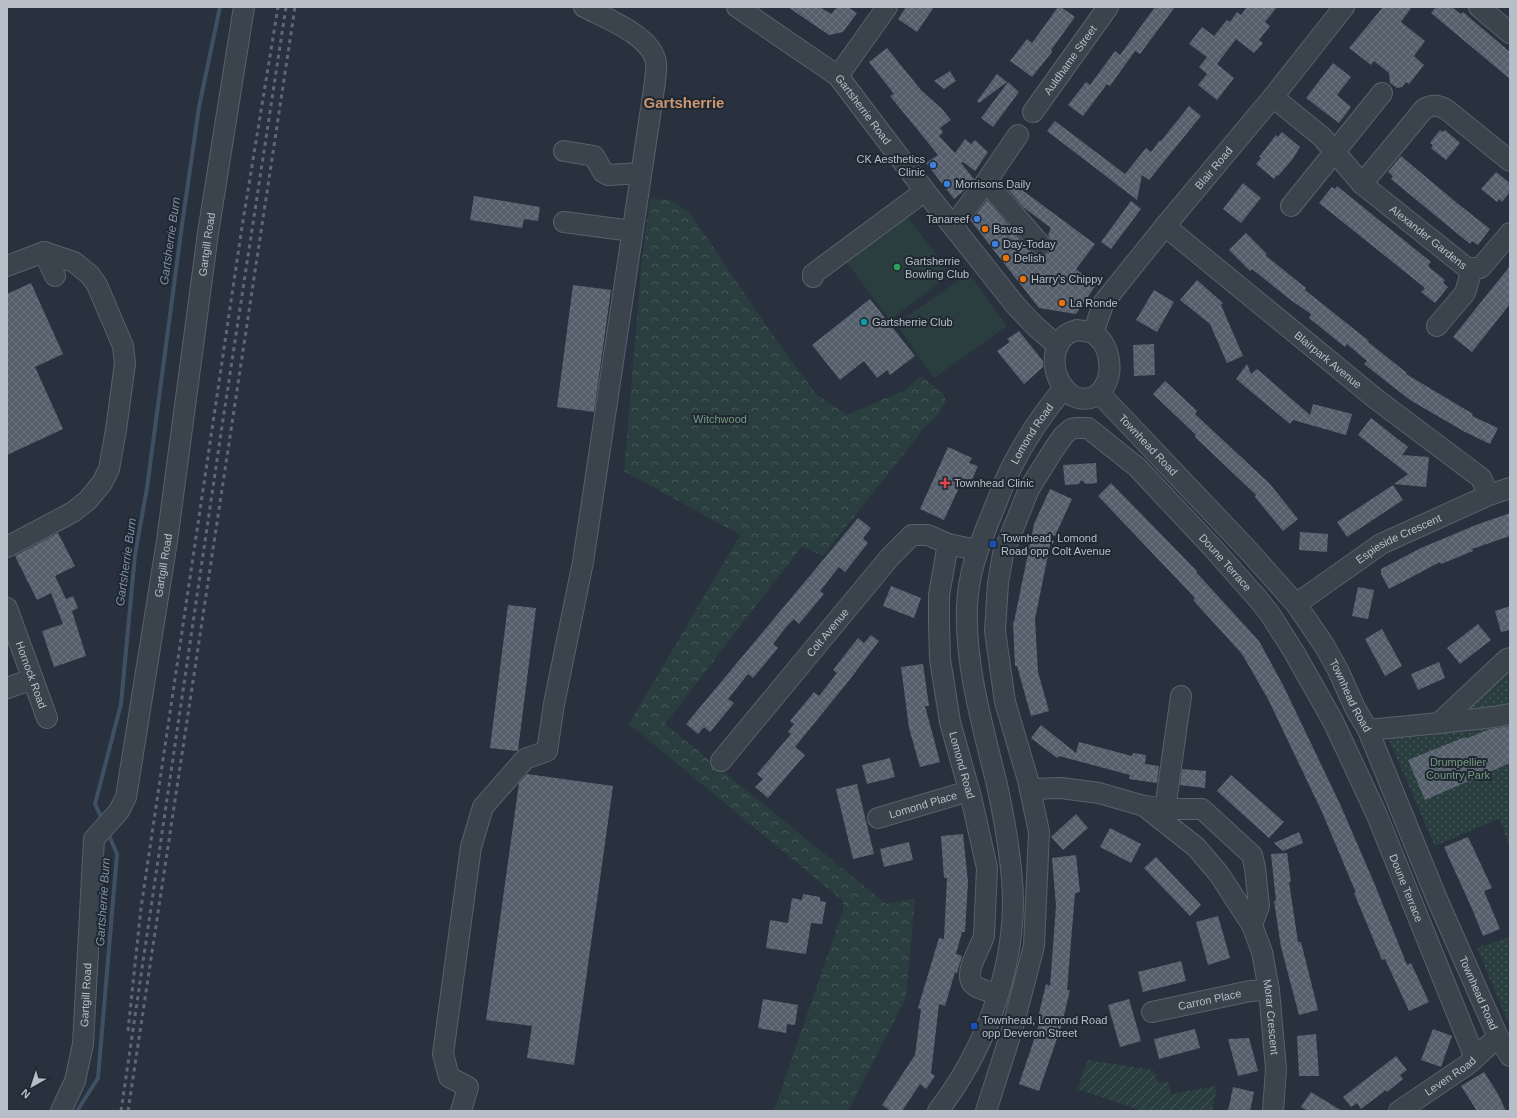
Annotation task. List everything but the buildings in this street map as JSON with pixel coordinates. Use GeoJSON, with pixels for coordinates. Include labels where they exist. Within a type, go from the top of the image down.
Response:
{"type":"FeatureCollection","features":[{"type":"Feature","properties":{"kind":"street","name":"Gartgill Road"},"geometry":{"type":"LineString","coordinates":[[61,1111],[75,1081],[83,1044],[94,839],[119,811],[126,797],[167,541],[208,233],[244,7]]}},
{"type":"Feature","properties":{"kind":"street"},"geometry":{"type":"LineString","coordinates":[[461,1111],[468,1086],[449,1077],[443,1054],[471,847],[483,807],[525,759],[547,751],[554,704],[583,562],[655,82],[656,62],[649,47],[636,35],[584,7]]}},
{"type":"Feature","properties":{"kind":"street","name":"Gartsherrie Road"},"geometry":{"type":"LineString","coordinates":[[737,7],[838,76],[925,191],[1016,306],[1035,326],[1058,346]]}},
{"type":"Feature","properties":{"kind":"street"},"geometry":{"type":"LineString","coordinates":[[838,76],[887,7]]}},
{"type":"Feature","properties":{"kind":"street","name":"Auldhame Street"},"geometry":{"type":"LineString","coordinates":[[1033,112],[1108,7]]}},
{"type":"Feature","properties":{"kind":"street","name":"Blair Road"},"geometry":{"type":"LineString","coordinates":[[1093,333],[1104,302],[1165,226],[1273,97],[1344,7]]}},
{"type":"Feature","properties":{"kind":"street"},"geometry":{"type":"LineString","coordinates":[[1479,7],[1510,33]]}},
{"type":"Feature","properties":{"kind":"street"},"geometry":{"type":"LineString","coordinates":[[1291,206],[1382,93]]}},
{"type":"Feature","properties":{"kind":"street","name":"Alexander Gardens"},"geometry":{"type":"LineString","coordinates":[[1273,97],[1322,137],[1362,184],[1467,268],[1472,269],[1483,266],[1510,233]]}},
{"type":"Feature","properties":{"kind":"street"},"geometry":{"type":"LineString","coordinates":[[1362,184],[1424,109],[1429,106],[1441,107],[1447,110],[1510,161]]}},
{"type":"Feature","properties":{"kind":"street"},"geometry":{"type":"LineString","coordinates":[[953,226],[986,182],[1018,135]]}},
{"type":"Feature","properties":{"kind":"street"},"geometry":{"type":"LineString","coordinates":[[564,151],[594,156],[604,172],[608,175],[641,173]]}},
{"type":"Feature","properties":{"kind":"street"},"geometry":{"type":"LineString","coordinates":[[986,182],[1041,245]]}},
{"type":"Feature","properties":{"kind":"street"},"geometry":{"type":"LineString","coordinates":[[813,277],[813,274],[925,191]]}},
{"type":"Feature","properties":{"kind":"street"},"geometry":{"type":"LineString","coordinates":[[564,222],[632,231]]}},
{"type":"Feature","properties":{"kind":"street","name":"Blairpark Avenue"},"geometry":{"type":"LineString","coordinates":[[1165,226],[1376,398],[1481,478],[1488,495]]}},
{"type":"Feature","properties":{"kind":"street"},"geometry":{"type":"LineString","coordinates":[[44,252],[56,276]]}},
{"type":"Feature","properties":{"kind":"street"},"geometry":{"type":"LineString","coordinates":[[7,266],[44,252],[74,262],[90,275],[96,285],[123,346],[125,363],[109,469],[102,483],[88,500],[73,512],[7,548]]}},
{"type":"Feature","properties":{"kind":"street"},"geometry":{"type":"LineString","coordinates":[[1437,326],[1465,293],[1472,269]]}},
{"type":"Feature","properties":{"kind":"street"},"geometry":{"type":"LineString","coordinates":[[1077,330],[1093,333],[1100,340],[1109,357],[1109,376],[1106,386],[1100,394],[1091,399],[1084,400],[1074,396],[1064,388],[1056,371],[1054,361],[1058,346],[1060,340],[1071,331],[1077,330]]}},
{"type":"Feature","properties":{"kind":"street","name":"Lomond Road"},"geometry":{"type":"LineString","coordinates":[[947,1109],[990,1019],[1005,971],[1013,905],[1011,864],[997,788],[977,707],[971,673],[967,606],[972,573],[977,550],[1011,467],[1031,433],[1064,388]]}},
{"type":"Feature","properties":{"kind":"street","name":"Townhead Road"},"geometry":{"type":"LineString","coordinates":[[1100,394],[1247,549],[1296,604],[1324,645],[1338,670],[1355,708],[1368,730],[1437,899],[1498,1037],[1510,1056]]}},
{"type":"Feature","properties":{"kind":"street","name":"Doune Terrace"},"geometry":{"type":"LineString","coordinates":[[1005,702],[995,631],[998,583],[1003,554],[1029,489],[1054,449],[1064,435],[1071,429],[1088,428],[1136,467],[1212,547],[1270,614],[1294,652],[1333,721],[1376,812],[1475,1058]]}},
{"type":"Feature","properties":{"kind":"street","name":"Espieside Crescent"},"geometry":{"type":"LineString","coordinates":[[1296,604],[1381,544],[1488,495],[1510,488]]}},
{"type":"Feature","properties":{"kind":"street","name":"Colt Avenue"},"geometry":{"type":"LineString","coordinates":[[721,761],[890,556],[912,535],[928,535],[948,544]]}},
{"type":"Feature","properties":{"kind":"street"},"geometry":{"type":"LineString","coordinates":[[948,544],[977,550]]}},
{"type":"Feature","properties":{"kind":"street","name":"Lomond Road"},"geometry":{"type":"LineString","coordinates":[[948,544],[939,595],[940,659],[950,722],[969,791],[987,868],[984,936],[970,970],[969,978],[974,986],[998,994]]}},
{"type":"Feature","properties":{"kind":"street","name":"Hornock Road"},"geometry":{"type":"LineString","coordinates":[[7,608],[47,718]]}},
{"type":"Feature","properties":{"kind":"street"},"geometry":{"type":"LineString","coordinates":[[1439,723],[1510,658]]}},
{"type":"Feature","properties":{"kind":"street"},"geometry":{"type":"LineString","coordinates":[[7,688],[33,679]]}},
{"type":"Feature","properties":{"kind":"street"},"geometry":{"type":"LineString","coordinates":[[1165,809],[1181,696]]}},
{"type":"Feature","properties":{"kind":"street"},"geometry":{"type":"LineString","coordinates":[[977,707],[1005,702],[1030,789],[1039,832],[1034,946],[1012,1030],[986,1111]]}},
{"type":"Feature","properties":{"kind":"street"},"geometry":{"type":"LineString","coordinates":[[1333,721],[1355,708]]}},
{"type":"Feature","properties":{"kind":"street"},"geometry":{"type":"LineString","coordinates":[[1368,730],[1510,714]]}},
{"type":"Feature","properties":{"kind":"street","name":"Morar Crescent"},"geometry":{"type":"LineString","coordinates":[[1030,789],[1061,788],[1099,793],[1144,806],[1165,809],[1202,809],[1252,855],[1255,868],[1259,906],[1252,925]]}},
{"type":"Feature","properties":{"kind":"street","name":"Lomond Place"},"geometry":{"type":"LineString","coordinates":[[878,818],[969,791]]}},
{"type":"Feature","properties":{"kind":"street","name":"Morar Crescent"},"geometry":{"type":"LineString","coordinates":[[1144,806],[1196,847],[1219,874],[1252,925],[1262,952],[1269,990],[1276,1069],[1273,1111]]}},
{"type":"Feature","properties":{"kind":"street","name":"Carron Place"},"geometry":{"type":"LineString","coordinates":[[1152,1012],[1250,991],[1269,990]]}},
{"type":"Feature","properties":{"kind":"street","name":"Leven Road"},"geometry":{"type":"LineString","coordinates":[[1399,1111],[1467,1065],[1498,1037]]}},
{"type":"Feature","properties":{"kind":"green space","name":"Witchwood"},"geometry":{"type":"Polygon","coordinates":[[[650,199],[671,200],[690,213],[770,331],[816,394],[847,415],[905,390],[921,376],[943,393],[946,401],[936,417],[925,427],[823,556],[802,546],[665,724],[886,904],[915,898],[906,998],[848,1111],[774,1111],[843,910],[843,901],[629,724],[740,535],[624,471],[642,259],[650,199]]]}},
{"type":"Feature","properties":{"kind":"green space","name":"Gartsherrie Bowling Club"},"geometry":{"type":"Polygon","coordinates":[[[906,214],[951,274],[890,320],[844,259],[906,214]]]}},
{"type":"Feature","properties":{"kind":"green space"},"geometry":{"type":"Polygon","coordinates":[[[969,273],[1007,326],[934,378],[896,324],[969,273]]]}},
{"type":"Feature","properties":{"kind":"green space","name":"Drumpellier Country Park"},"geometry":{"type":"Polygon","coordinates":[[[1510,665],[1510,850],[1500,818],[1435,846],[1388,738],[1449,716],[1510,665]]]}},
{"type":"Feature","properties":{"kind":"green space"},"geometry":{"type":"Polygon","coordinates":[[[1510,937],[1510,1027],[1477,948],[1510,937]]]}},
{"type":"Feature","properties":{"kind":"green space"},"geometry":{"type":"Polygon","coordinates":[[[1088,1060],[1153,1070],[1159,1083],[1168,1082],[1171,1094],[1216,1086],[1212,1111],[1143,1111],[1077,1089],[1088,1060]]]}},
{"type":"Feature","properties":{"kind":"waterway","name":"Gartsherrie Burn"},"geometry":{"type":"LineString","coordinates":[[103,821],[95,804],[121,704],[135,555],[147,488],[199,107],[220,7]]}},
{"type":"Feature","properties":{"kind":"waterway","name":"Gartsherrie Burn"},"geometry":{"type":"LineString","coordinates":[[77,1111],[98,1078],[117,854],[108,833]]}},
{"type":"Feature","properties":{"kind":"railway"},"geometry":{"type":"LineString","coordinates":[[128,1031],[141,908],[242,227],[278,7]]}},
{"type":"Feature","properties":{"kind":"railway"},"geometry":{"type":"LineString","coordinates":[[121,1111],[221,433],[286,7]]}},
{"type":"Feature","properties":{"kind":"railway"},"geometry":{"type":"LineString","coordinates":[[128,1111],[295,7]]}},
{"type":"Feature","properties":{"kind":"place","name":"CK Aesthetics Clinic"},"geometry":{"type":"Point","coordinates":[933,165]}},
{"type":"Feature","properties":{"kind":"place","name":"Morrisons Daily"},"geometry":{"type":"Point","coordinates":[947,184]}},
{"type":"Feature","properties":{"kind":"place","name":"Tanareef"},"geometry":{"type":"Point","coordinates":[977,219]}},
{"type":"Feature","properties":{"kind":"place","name":"Bavas"},"geometry":{"type":"Point","coordinates":[985,229]}},
{"type":"Feature","properties":{"kind":"place","name":"Day-Today"},"geometry":{"type":"Point","coordinates":[995,244]}},
{"type":"Feature","properties":{"kind":"place","name":"Delish"},"geometry":{"type":"Point","coordinates":[1006,258]}},
{"type":"Feature","properties":{"kind":"place","name":"Gartsherrie Bowling Club"},"geometry":{"type":"Point","coordinates":[897,267]}},
{"type":"Feature","properties":{"kind":"place","name":"Harry's Chippy"},"geometry":{"type":"Point","coordinates":[1023,279]}},
{"type":"Feature","properties":{"kind":"place","name":"La Ronde"},"geometry":{"type":"Point","coordinates":[1062,303]}},
{"type":"Feature","properties":{"kind":"place","name":"Gartsherrie Club"},"geometry":{"type":"Point","coordinates":[864,322]}},
{"type":"Feature","properties":{"kind":"place","name":"Townhead Clinic"},"geometry":{"type":"Point","coordinates":[945,483]}},
{"type":"Feature","properties":{"kind":"place","name":"Townhead, Lomond Road opp Colt Avenue"},"geometry":{"type":"Point","coordinates":[993,544]}},
{"type":"Feature","properties":{"kind":"place","name":"Townhead, Lomond Road opp Deveron Street"},"geometry":{"type":"Point","coordinates":[974,1026]}},
{"type":"Feature","properties":{"kind":"district","name":"Gartsherrie"},"geometry":{"type":"Point","coordinates":[684,102]}}]}
